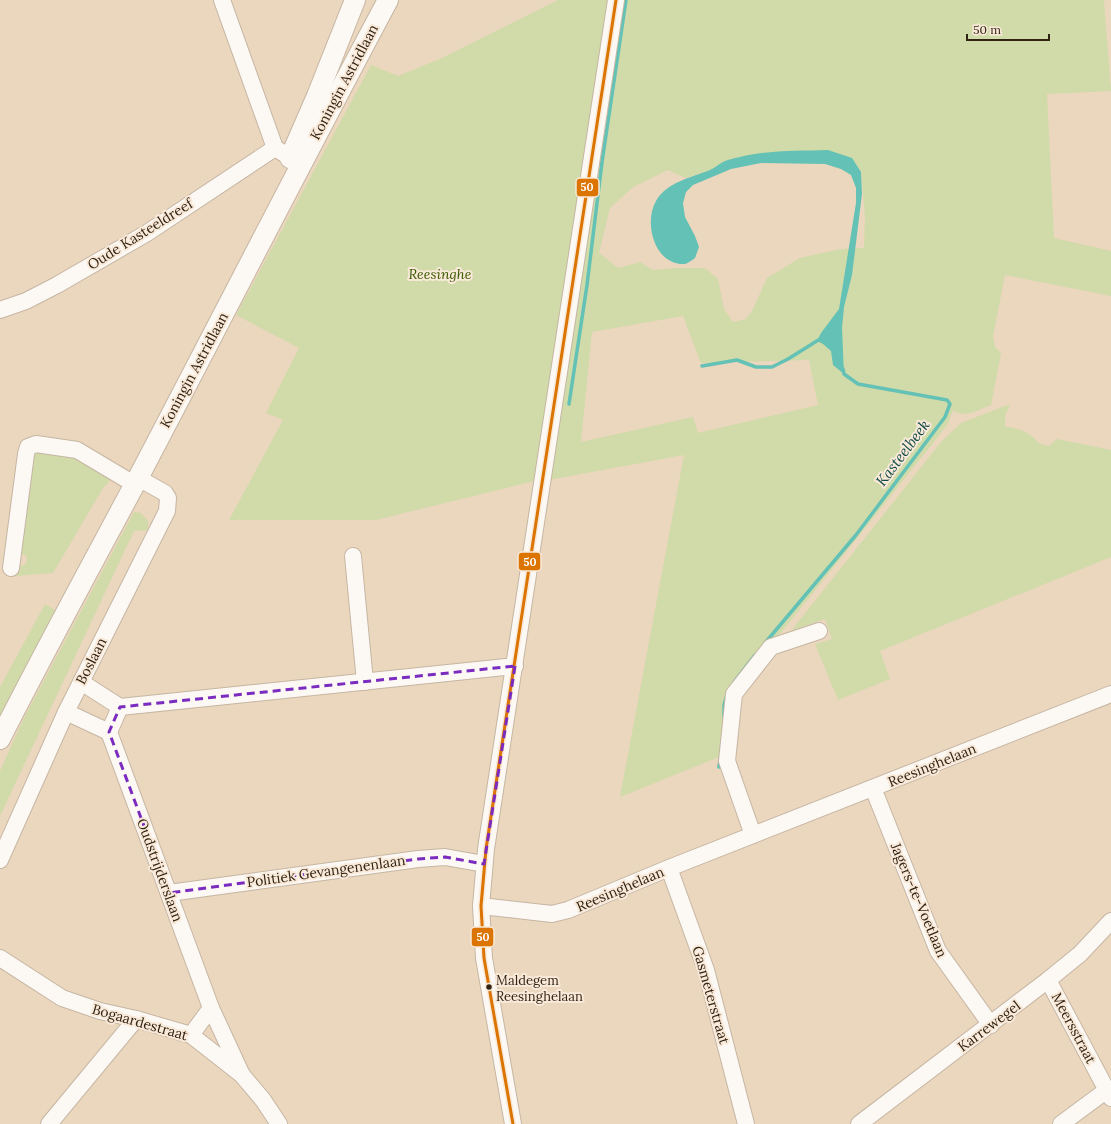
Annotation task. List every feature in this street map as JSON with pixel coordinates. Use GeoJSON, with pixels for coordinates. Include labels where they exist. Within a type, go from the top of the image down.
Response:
{"type":"FeatureCollection","features":[{"type":"Feature","properties":{"kind":"main road","name":"Koningin Astridlaan"},"geometry":{"type":"LineString","coordinates":[[0,739],[273,219],[288,157],[317,96],[355,0]]}},
{"type":"Feature","properties":{"kind":"main road","name":"Koningin Astridlaan"},"geometry":{"type":"LineString","coordinates":[[288,157],[388,0]]}},
{"type":"Feature","properties":{"kind":"street"},"geometry":{"type":"LineString","coordinates":[[222,0],[288,157]]}},
{"type":"Feature","properties":{"kind":"street"},"geometry":{"type":"LineString","coordinates":[[513,1124],[484,958],[481,906],[484,864],[616,0]]}},
{"type":"Feature","properties":{"kind":"street","name":"Oude Kasteeldreef"},"geometry":{"type":"LineString","coordinates":[[0,310],[26,301],[57,285],[147,233],[288,157]]}},
{"type":"Feature","properties":{"kind":"street"},"geometry":{"type":"LineString","coordinates":[[12,568],[28,447],[36,444],[77,450],[136,481]]}},
{"type":"Feature","properties":{"kind":"street","name":"Boslaan"},"geometry":{"type":"LineString","coordinates":[[0,860],[80,682],[167,511],[168,498],[165,493],[136,481]]}},
{"type":"Feature","properties":{"kind":"street"},"geometry":{"type":"LineString","coordinates":[[353,556],[365,682]]}},
{"type":"Feature","properties":{"kind":"street"},"geometry":{"type":"LineString","coordinates":[[753,835],[727,761],[734,694],[771,647],[819,631]]}},
{"type":"Feature","properties":{"kind":"street"},"geometry":{"type":"LineString","coordinates":[[80,682],[120,707],[515,666]]}},
{"type":"Feature","properties":{"kind":"street","name":"Reesinghelaan"},"geometry":{"type":"LineString","coordinates":[[481,906],[552,914],[568,910],[669,868],[1111,694]]}},
{"type":"Feature","properties":{"kind":"street"},"geometry":{"type":"LineString","coordinates":[[66,712],[109,732],[120,707]]}},
{"type":"Feature","properties":{"kind":"street","name":"Oudstrijderslaan"},"geometry":{"type":"LineString","coordinates":[[109,732],[212,1008],[242,1075]]}},
{"type":"Feature","properties":{"kind":"street","name":"Jagers-te-Voetlaan"},"geometry":{"type":"LineString","coordinates":[[873,788],[938,951],[990,1025]]}},
{"type":"Feature","properties":{"kind":"street","name":"Politiek Gevangenenlaan"},"geometry":{"type":"LineString","coordinates":[[169,893],[418,859],[445,857],[484,864]]}},
{"type":"Feature","properties":{"kind":"street","name":"Gasmeterstraat"},"geometry":{"type":"LineString","coordinates":[[669,868],[706,970],[746,1124]]}},
{"type":"Feature","properties":{"kind":"street","name":"Karrewegel"},"geometry":{"type":"LineString","coordinates":[[859,1124],[1048,980],[1080,954],[1111,920]]}},
{"type":"Feature","properties":{"kind":"street","name":"Bogaardestraat"},"geometry":{"type":"LineString","coordinates":[[0,958],[62,998],[100,1011],[136,1019],[191,1035],[242,1075],[263,1100],[279,1124]]}},
{"type":"Feature","properties":{"kind":"street","name":"Meersstraat"},"geometry":{"type":"LineString","coordinates":[[1048,980],[1109,1094]]}},
{"type":"Feature","properties":{"kind":"street"},"geometry":{"type":"LineString","coordinates":[[191,1035],[212,1008]]}},
{"type":"Feature","properties":{"kind":"street"},"geometry":{"type":"LineString","coordinates":[[49,1124],[136,1019]]}},
{"type":"Feature","properties":{"kind":"street"},"geometry":{"type":"LineString","coordinates":[[1060,1124],[1109,1094]]}},
{"type":"Feature","properties":{"kind":"highlighted area"},"geometry":{"type":"Polygon","coordinates":[[[515,666],[484,864],[445,857],[418,859],[169,893],[109,732],[120,707],[515,666]]]}},
{"type":"Feature","properties":{"kind":"green space","name":"Reesinghe"},"geometry":{"type":"Polygon","coordinates":[[[558,0],[1104,0],[1111,91],[1047,94],[1054,238],[1111,251],[1111,296],[1005,275],[993,336],[995,347],[1001,353],[991,405],[966,414],[957,413],[953,410],[948,424],[862,532],[783,630],[737,681],[724,755],[620,797],[684,455],[530,482],[376,520],[229,520],[283,420],[266,413],[299,348],[236,315],[371,65],[398,76],[442,58],[558,0]],[[851,158],[726,161],[711,170],[686,178],[668,170],[633,187],[610,208],[599,253],[618,268],[640,262],[653,270],[705,268],[718,279],[724,309],[733,322],[746,319],[752,311],[767,278],[800,258],[840,249],[864,248],[865,216],[861,172],[851,158]],[[683,316],[592,332],[581,442],[693,417],[698,433],[818,405],[809,360],[701,363],[683,316]]]}},
{"type":"Feature","properties":{"kind":"green space"},"geometry":{"type":"Polygon","coordinates":[[[1010,404],[1005,416],[1005,426],[1024,431],[1040,443],[1049,446],[1057,439],[1111,450],[1111,557],[880,651],[890,679],[838,700],[815,644],[832,639],[825,619],[791,631],[941,442],[961,423],[1010,404]]]}},
{"type":"Feature","properties":{"kind":"green space"},"geometry":{"type":"Polygon","coordinates":[[[37,450],[71,454],[112,478],[103,488],[53,573],[15,576],[17,569],[26,564],[27,556],[22,554],[19,549],[31,454],[37,450]]]}},
{"type":"Feature","properties":{"kind":"green space"},"geometry":{"type":"Polygon","coordinates":[[[134,512],[141,513],[148,521],[148,530],[134,531],[0,816],[0,771],[24,718],[134,512]]]}},
{"type":"Feature","properties":{"kind":"green space"},"geometry":{"type":"Polygon","coordinates":[[[45,604],[55,610],[0,718],[0,687],[45,604]]]}},
{"type":"Feature","properties":{"kind":"water"},"geometry":{"type":"Polygon","coordinates":[[[828,150],[852,158],[861,172],[862,194],[852,275],[844,307],[842,328],[844,374],[833,365],[831,351],[817,341],[821,333],[839,309],[856,203],[856,188],[851,175],[841,169],[825,164],[761,163],[731,169],[693,185],[686,192],[683,203],[685,217],[699,247],[695,258],[685,264],[675,263],[666,258],[659,251],[654,242],[651,220],[652,210],[656,201],[666,189],[680,181],[710,170],[725,161],[773,152],[828,150]]]}},
{"type":"Feature","properties":{"kind":"waterway","name":"Kasteelbeek"},"geometry":{"type":"LineString","coordinates":[[569,404],[626,0]]}},
{"type":"Feature","properties":{"kind":"waterway","name":"Kasteelbeek"},"geometry":{"type":"LineString","coordinates":[[702,366],[737,360],[756,367],[772,367],[820,339]]}},
{"type":"Feature","properties":{"kind":"waterway","name":"Kasteelbeek"},"geometry":{"type":"LineString","coordinates":[[765,643],[856,535],[945,417],[950,404],[947,400],[858,384],[844,374],[843,369]]}},
{"type":"Feature","properties":{"kind":"waterway","name":"Kasteelbeek"},"geometry":{"type":"LineString","coordinates":[[734,682],[755,655]]}},
{"type":"Feature","properties":{"kind":"waterway","name":"Kasteelbeek"},"geometry":{"type":"LineString","coordinates":[[724,717],[724,705],[726,698]]}},
{"type":"Feature","properties":{"kind":"waterway","name":"Kasteelbeek"},"geometry":{"type":"LineString","coordinates":[[719,767],[720,759]]}},
{"type":"Feature","properties":{"kind":"transit line","name":"50"},"geometry":{"type":"LineString","coordinates":[[513,1124],[484,958],[481,906],[486,849],[616,0]]}},
{"type":"Feature","properties":{"kind":"place","name":"Maldegem Reesinghelaan"},"geometry":{"type":"Point","coordinates":[489,987]}}]}
